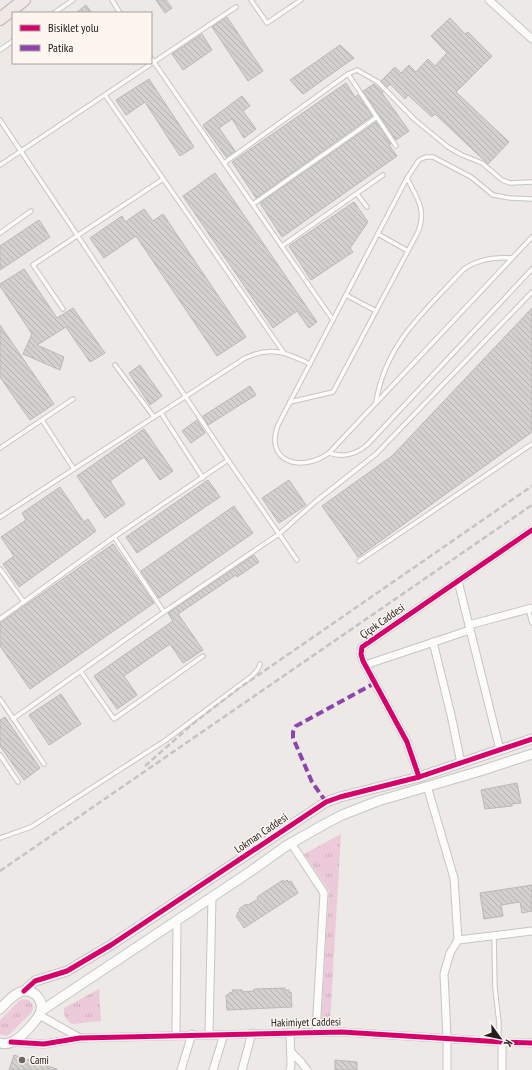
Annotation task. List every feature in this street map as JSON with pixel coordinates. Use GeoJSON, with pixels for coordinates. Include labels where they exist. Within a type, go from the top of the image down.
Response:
{"type":"FeatureCollection","features":[{"type":"Feature","properties":{"kind":"highway"},"geometry":{"type":"LineString","coordinates":[[0,19],[24,0]]}},
{"type":"Feature","properties":{"kind":"street"},"geometry":{"type":"LineString","coordinates":[[490,0],[532,39]]}},
{"type":"Feature","properties":{"kind":"street","name":"Çiçek Caddesi"},"geometry":{"type":"LineString","coordinates":[[419,776],[407,742],[365,665],[361,654],[362,647],[532,530]]}},
{"type":"Feature","properties":{"kind":"street"},"geometry":{"type":"LineString","coordinates":[[458,581],[500,750]]}},
{"type":"Feature","properties":{"kind":"street"},"geometry":{"type":"LineString","coordinates":[[365,665],[470,628],[530,609]]}},
{"type":"Feature","properties":{"kind":"street"},"geometry":{"type":"LineString","coordinates":[[433,642],[451,714],[461,763]]}},
{"type":"Feature","properties":{"kind":"street","name":"Lokman Caddesi"},"geometry":{"type":"LineString","coordinates":[[0,1009],[15,994],[24,991],[35,981],[67,971],[111,945],[318,807],[340,797],[419,776],[532,740]]}},
{"type":"Feature","properties":{"kind":"street"},"geometry":{"type":"LineString","coordinates":[[5,1044],[15,1040],[40,1013],[291,843],[323,825],[384,798],[480,771],[532,754]]}},
{"type":"Feature","properties":{"kind":"street"},"geometry":{"type":"LineString","coordinates":[[427,786],[454,878],[458,940],[450,952],[444,974],[447,1070]]}},
{"type":"Feature","properties":{"kind":"street"},"geometry":{"type":"LineString","coordinates":[[291,843],[324,893],[316,1032]]}},
{"type":"Feature","properties":{"kind":"street"},"geometry":{"type":"LineString","coordinates":[[210,1034],[212,896]]}},
{"type":"Feature","properties":{"kind":"street"},"geometry":{"type":"LineString","coordinates":[[176,1035],[177,920]]}},
{"type":"Feature","properties":{"kind":"street"},"geometry":{"type":"LineString","coordinates":[[458,940],[532,931]]}},
{"type":"Feature","properties":{"kind":"street"},"geometry":{"type":"LineString","coordinates":[[24,991],[36,995],[40,1003],[40,1013]]}},
{"type":"Feature","properties":{"kind":"street"},"geometry":{"type":"LineString","coordinates":[[40,1013],[80,1038]]}},
{"type":"Feature","properties":{"kind":"street"},"geometry":{"type":"LineString","coordinates":[[290,1032],[290,1070]]}},
{"type":"Feature","properties":{"kind":"street","name":"Hakimiyet Caddesi"},"geometry":{"type":"LineString","coordinates":[[5,1044],[44,1044],[80,1038],[290,1032],[342,1032],[532,1043]]}},
{"type":"Feature","properties":{"kind":"street"},"geometry":{"type":"LineString","coordinates":[[242,1070],[252,1033]]}},
{"type":"Feature","properties":{"kind":"street"},"geometry":{"type":"LineString","coordinates":[[180,1070],[192,1034]]}},
{"type":"Feature","properties":{"kind":"street"},"geometry":{"type":"LineString","coordinates":[[213,1070],[224,1034]]}},
{"type":"Feature","properties":{"kind":"street"},"geometry":{"type":"LineString","coordinates":[[501,1042],[502,1070]]}},
{"type":"Feature","properties":{"kind":"street"},"geometry":{"type":"LineString","coordinates":[[291,1052],[307,1070]]}},
{"type":"Feature","properties":{"kind":"lane"},"geometry":{"type":"LineString","coordinates":[[55,12],[73,0]]}},
{"type":"Feature","properties":{"kind":"lane"},"geometry":{"type":"LineString","coordinates":[[112,0],[119,12]]}},
{"type":"Feature","properties":{"kind":"lane"},"geometry":{"type":"LineString","coordinates":[[251,0],[267,23],[300,0]]}},
{"type":"Feature","properties":{"kind":"lane"},"geometry":{"type":"LineString","coordinates":[[154,62],[236,7]]}},
{"type":"Feature","properties":{"kind":"lane"},"geometry":{"type":"LineString","coordinates":[[0,50],[12,42]]}},
{"type":"Feature","properties":{"kind":"lane"},"geometry":{"type":"LineString","coordinates":[[152,59],[333,320]]}},
{"type":"Feature","properties":{"kind":"lane"},"geometry":{"type":"LineString","coordinates":[[0,165],[151,64]]}},
{"type":"Feature","properties":{"kind":"lane"},"geometry":{"type":"LineString","coordinates":[[224,162],[348,74],[357,70],[378,82],[414,118],[448,148],[482,163],[502,180],[510,183],[532,182]]}},
{"type":"Feature","properties":{"kind":"lane"},"geometry":{"type":"LineString","coordinates":[[348,74],[396,146]]}},
{"type":"Feature","properties":{"kind":"lane"},"geometry":{"type":"LineString","coordinates":[[105,95],[284,354]]}},
{"type":"Feature","properties":{"kind":"lane"},"geometry":{"type":"LineString","coordinates":[[253,204],[377,117]]}},
{"type":"Feature","properties":{"kind":"lane"},"geometry":{"type":"LineString","coordinates":[[0,120],[228,460],[297,560]]}},
{"type":"Feature","properties":{"kind":"lane"},"geometry":{"type":"LineString","coordinates":[[532,198],[510,198],[493,195],[471,177],[433,157],[426,157],[419,160],[407,178],[278,425],[275,435],[276,445],[280,454],[290,461],[302,464],[317,460],[329,453],[532,237]]}},
{"type":"Feature","properties":{"kind":"lane"},"geometry":{"type":"LineString","coordinates":[[282,246],[383,176]]}},
{"type":"Feature","properties":{"kind":"lane"},"geometry":{"type":"LineString","coordinates":[[290,402],[333,392],[418,232],[422,215],[421,205],[407,178]]}},
{"type":"Feature","properties":{"kind":"lane"},"geometry":{"type":"LineString","coordinates":[[63,309],[33,265],[164,179]]}},
{"type":"Feature","properties":{"kind":"lane"},"geometry":{"type":"LineString","coordinates":[[357,194],[367,207]]}},
{"type":"Feature","properties":{"kind":"lane"},"geometry":{"type":"LineString","coordinates":[[0,233],[31,212]]}},
{"type":"Feature","properties":{"kind":"lane"},"geometry":{"type":"LineString","coordinates":[[378,234],[408,251]]}},
{"type":"Feature","properties":{"kind":"lane"},"geometry":{"type":"LineString","coordinates":[[376,403],[383,373],[397,344],[411,326],[463,270],[472,264],[485,260],[512,258]]}},
{"type":"Feature","properties":{"kind":"lane"},"geometry":{"type":"LineString","coordinates":[[329,453],[340,455],[351,454],[367,445],[532,269]]}},
{"type":"Feature","properties":{"kind":"lane"},"geometry":{"type":"LineString","coordinates":[[13,719],[164,612],[279,534],[315,502],[376,454],[532,292]]}},
{"type":"Feature","properties":{"kind":"lane"},"geometry":{"type":"LineString","coordinates":[[346,295],[376,311]]}},
{"type":"Feature","properties":{"kind":"lane"},"geometry":{"type":"LineString","coordinates":[[0,517],[245,358],[269,350],[310,364]]}},
{"type":"Feature","properties":{"kind":"lane"},"geometry":{"type":"LineString","coordinates":[[114,365],[154,417]]}},
{"type":"Feature","properties":{"kind":"lane"},"geometry":{"type":"LineString","coordinates":[[0,448],[73,399]]}},
{"type":"Feature","properties":{"kind":"lane"},"geometry":{"type":"LineString","coordinates":[[161,413],[203,478]]}},
{"type":"Feature","properties":{"kind":"lane"},"geometry":{"type":"LineString","coordinates":[[42,420],[74,469]]}},
{"type":"Feature","properties":{"kind":"lane"},"geometry":{"type":"LineString","coordinates":[[359,561],[532,444]]}},
{"type":"Feature","properties":{"kind":"lane"},"geometry":{"type":"LineString","coordinates":[[0,619],[114,537],[228,460]]}},
{"type":"Feature","properties":{"kind":"lane"},"geometry":{"type":"LineString","coordinates":[[114,537],[164,612]]}},
{"type":"Feature","properties":{"kind":"lane"},"geometry":{"type":"LineString","coordinates":[[0,568],[24,602]]}},
{"type":"Feature","properties":{"kind":"lane"},"geometry":{"type":"LineString","coordinates":[[530,609],[532,623]]}},
{"type":"Feature","properties":{"kind":"lane"},"geometry":{"type":"LineString","coordinates":[[81,672],[114,719],[203,656]]}},
{"type":"Feature","properties":{"kind":"lane"},"geometry":{"type":"LineString","coordinates":[[0,838],[31,827],[166,740],[252,676],[260,664]]}},
{"type":"Feature","properties":{"kind":"lane"},"geometry":{"type":"LineString","coordinates":[[0,699],[44,764]]}},
{"type":"Feature","properties":{"kind":"lane"},"geometry":{"type":"LineString","coordinates":[[0,755],[18,782]]}},
{"type":"Feature","properties":{"kind":"lane"},"geometry":{"type":"LineString","coordinates":[[494,936],[495,988],[501,1042]]}},
{"type":"Feature","properties":{"kind":"green space"},"geometry":{"type":"Polygon","coordinates":[[[341,834],[330,1023],[321,1022],[329,891],[304,854],[341,834]]]}},
{"type":"Feature","properties":{"kind":"green space"},"geometry":{"type":"Polygon","coordinates":[[[99,989],[101,1021],[72,1024],[66,1019],[64,1008],[99,989]]]}},
{"type":"Feature","properties":{"kind":"green space"},"geometry":{"type":"Polygon","coordinates":[[[20,1000],[29,1000],[32,1003],[32,1012],[10,1034],[6,1036],[0,1034],[0,1020],[20,1000]]]}},
{"type":"Feature","properties":{"kind":"building"},"geometry":{"type":"Polygon","coordinates":[[[156,0],[166,0],[172,8],[165,13],[156,0]]]}},
{"type":"Feature","properties":{"kind":"building"},"geometry":{"type":"Polygon","coordinates":[[[86,5],[91,12],[77,12],[86,5]]]}},
{"type":"Feature","properties":{"kind":"building"},"geometry":{"type":"Polygon","coordinates":[[[227,17],[263,71],[248,81],[212,27],[227,17]]]}},
{"type":"Feature","properties":{"kind":"building"},"geometry":{"type":"Polygon","coordinates":[[[450,18],[465,34],[468,32],[492,56],[456,92],[509,142],[488,164],[435,114],[432,117],[408,95],[405,99],[390,84],[387,87],[381,81],[395,67],[401,73],[409,65],[416,72],[428,59],[435,66],[447,53],[431,36],[450,18]]]}},
{"type":"Feature","properties":{"kind":"building"},"geometry":{"type":"Polygon","coordinates":[[[202,34],[212,50],[183,70],[172,54],[202,34]]]}},
{"type":"Feature","properties":{"kind":"building"},"geometry":{"type":"Polygon","coordinates":[[[340,45],[354,58],[303,94],[290,80],[340,45]]]}},
{"type":"Feature","properties":{"kind":"building"},"geometry":{"type":"Polygon","coordinates":[[[149,79],[194,147],[180,156],[145,102],[126,115],[116,100],[149,79]]]}},
{"type":"Feature","properties":{"kind":"building"},"geometry":{"type":"Polygon","coordinates":[[[346,83],[355,97],[358,95],[372,116],[256,198],[232,162],[346,83]]]}},
{"type":"Feature","properties":{"kind":"building"},"geometry":{"type":"Polygon","coordinates":[[[374,84],[383,92],[382,93],[409,131],[396,140],[363,91],[374,84]]]}},
{"type":"Feature","properties":{"kind":"building"},"geometry":{"type":"Polygon","coordinates":[[[242,96],[250,106],[243,111],[256,129],[244,138],[232,119],[219,128],[235,151],[226,157],[203,125],[242,96]]]}},
{"type":"Feature","properties":{"kind":"building"},"geometry":{"type":"Polygon","coordinates":[[[376,122],[391,144],[389,145],[397,156],[282,237],[260,203],[376,122]]]}},
{"type":"Feature","properties":{"kind":"building"},"geometry":{"type":"Polygon","coordinates":[[[215,173],[317,322],[309,328],[297,311],[273,328],[183,196],[215,173]]]}},
{"type":"Feature","properties":{"kind":"building"},"geometry":{"type":"Polygon","coordinates":[[[354,202],[368,222],[350,248],[353,252],[311,280],[289,246],[354,202]]]}},
{"type":"Feature","properties":{"kind":"building"},"geometry":{"type":"Polygon","coordinates":[[[144,209],[153,221],[163,214],[246,337],[217,356],[136,236],[104,258],[90,238],[122,216],[125,222],[144,209]]]}},
{"type":"Feature","properties":{"kind":"building"},"geometry":{"type":"Polygon","coordinates":[[[39,220],[50,237],[0,270],[0,246],[39,220]]]}},
{"type":"Feature","properties":{"kind":"building"},"geometry":{"type":"Polygon","coordinates":[[[24,269],[57,318],[73,308],[105,353],[90,362],[66,327],[37,345],[64,357],[60,370],[23,354],[32,334],[0,284],[24,269]]]}},
{"type":"Feature","properties":{"kind":"building"},"geometry":{"type":"Polygon","coordinates":[[[532,308],[532,432],[358,557],[322,506],[392,456],[532,308]]]}},
{"type":"Feature","properties":{"kind":"building"},"geometry":{"type":"Polygon","coordinates":[[[0,325],[54,404],[30,420],[0,377],[0,325]]]}},
{"type":"Feature","properties":{"kind":"building"},"geometry":{"type":"Polygon","coordinates":[[[140,365],[162,396],[150,405],[129,373],[140,365]]]}},
{"type":"Feature","properties":{"kind":"building"},"geometry":{"type":"Polygon","coordinates":[[[250,386],[256,395],[208,425],[203,416],[250,386]]]}},
{"type":"Feature","properties":{"kind":"building"},"geometry":{"type":"Polygon","coordinates":[[[197,420],[205,433],[191,443],[182,431],[197,420]]]}},
{"type":"Feature","properties":{"kind":"building"},"geometry":{"type":"Polygon","coordinates":[[[144,429],[173,471],[160,480],[144,457],[110,481],[125,504],[105,518],[77,476],[144,429]]]}},
{"type":"Feature","properties":{"kind":"building"},"geometry":{"type":"Polygon","coordinates":[[[208,480],[220,497],[137,553],[126,537],[208,480]]]}},
{"type":"Feature","properties":{"kind":"building"},"geometry":{"type":"Polygon","coordinates":[[[289,480],[306,505],[279,523],[262,498],[289,480]]]}},
{"type":"Feature","properties":{"kind":"building"},"geometry":{"type":"Polygon","coordinates":[[[60,487],[84,522],[88,519],[96,531],[19,587],[3,564],[14,556],[1,537],[26,520],[22,513],[60,487]]]}},
{"type":"Feature","properties":{"kind":"building"},"geometry":{"type":"Polygon","coordinates":[[[234,506],[253,533],[159,598],[141,571],[234,506]]]}},
{"type":"Feature","properties":{"kind":"building"},"geometry":{"type":"Polygon","coordinates":[[[113,544],[154,603],[30,689],[0,646],[0,623],[113,544]]]}},
{"type":"Feature","properties":{"kind":"building"},"geometry":{"type":"Polygon","coordinates":[[[254,555],[259,562],[237,577],[236,575],[178,614],[203,650],[183,663],[170,644],[124,676],[137,695],[117,709],[94,676],[173,621],[168,613],[254,555]]]}},
{"type":"Feature","properties":{"kind":"building"},"geometry":{"type":"Polygon","coordinates":[[[61,694],[81,724],[49,745],[29,715],[61,694]]]}},
{"type":"Feature","properties":{"kind":"building"},"geometry":{"type":"Polygon","coordinates":[[[5,717],[40,768],[24,780],[0,746],[0,720],[5,717]]]}},
{"type":"Feature","properties":{"kind":"building"},"geometry":{"type":"Polygon","coordinates":[[[517,783],[521,803],[512,804],[512,806],[485,809],[481,790],[517,783]]]}},
{"type":"Feature","properties":{"kind":"building"},"geometry":{"type":"Polygon","coordinates":[[[283,880],[284,882],[287,880],[289,882],[291,881],[298,893],[244,928],[236,916],[240,911],[239,909],[258,899],[257,897],[283,880]]]}},
{"type":"Feature","properties":{"kind":"building"},"geometry":{"type":"Polygon","coordinates":[[[532,885],[532,911],[522,913],[520,902],[501,905],[503,916],[484,919],[480,893],[532,885]]]}},
{"type":"Feature","properties":{"kind":"building"},"geometry":{"type":"Polygon","coordinates":[[[285,988],[285,990],[289,990],[289,993],[291,992],[292,1007],[227,1010],[226,995],[233,992],[232,990],[242,990],[242,992],[254,991],[254,989],[285,988]]]}},
{"type":"Feature","properties":{"kind":"building","name":"Cami"},"geometry":{"type":"Polygon","coordinates":[[[14,1055],[57,1069],[57,1070],[9,1070],[14,1055]]]}},
{"type":"Feature","properties":{"kind":"building"},"geometry":{"type":"Polygon","coordinates":[[[335,1060],[357,1062],[357,1070],[335,1070],[335,1060]]]}},
{"type":"Feature","properties":{"kind":"railway"},"geometry":{"type":"LineString","coordinates":[[145,766],[195,722],[238,689],[532,486]]}},
{"type":"Feature","properties":{"kind":"railway"},"geometry":{"type":"LineString","coordinates":[[0,871],[532,505]]}},
{"type":"Feature","properties":{"kind":"marked path"},"geometry":{"type":"LineString","coordinates":[[326,802],[312,782],[293,738],[293,732],[296,726],[375,683]]}},
{"type":"Feature","properties":{"kind":"cycle path"},"geometry":{"type":"LineString","coordinates":[[419,777],[407,742],[363,661],[361,654],[362,647],[532,530]]}},
{"type":"Feature","properties":{"kind":"cycle path"},"geometry":{"type":"LineString","coordinates":[[24,991],[35,981],[67,971],[111,945],[326,802],[419,777],[532,739]]}},
{"type":"Feature","properties":{"kind":"cycle path"},"geometry":{"type":"LineString","coordinates":[[11,1042],[44,1044],[80,1038],[342,1032],[532,1043]]}},
{"type":"Feature","properties":{"kind":"place","name":"Cami"},"geometry":{"type":"Point","coordinates":[22,1060]}}]}
